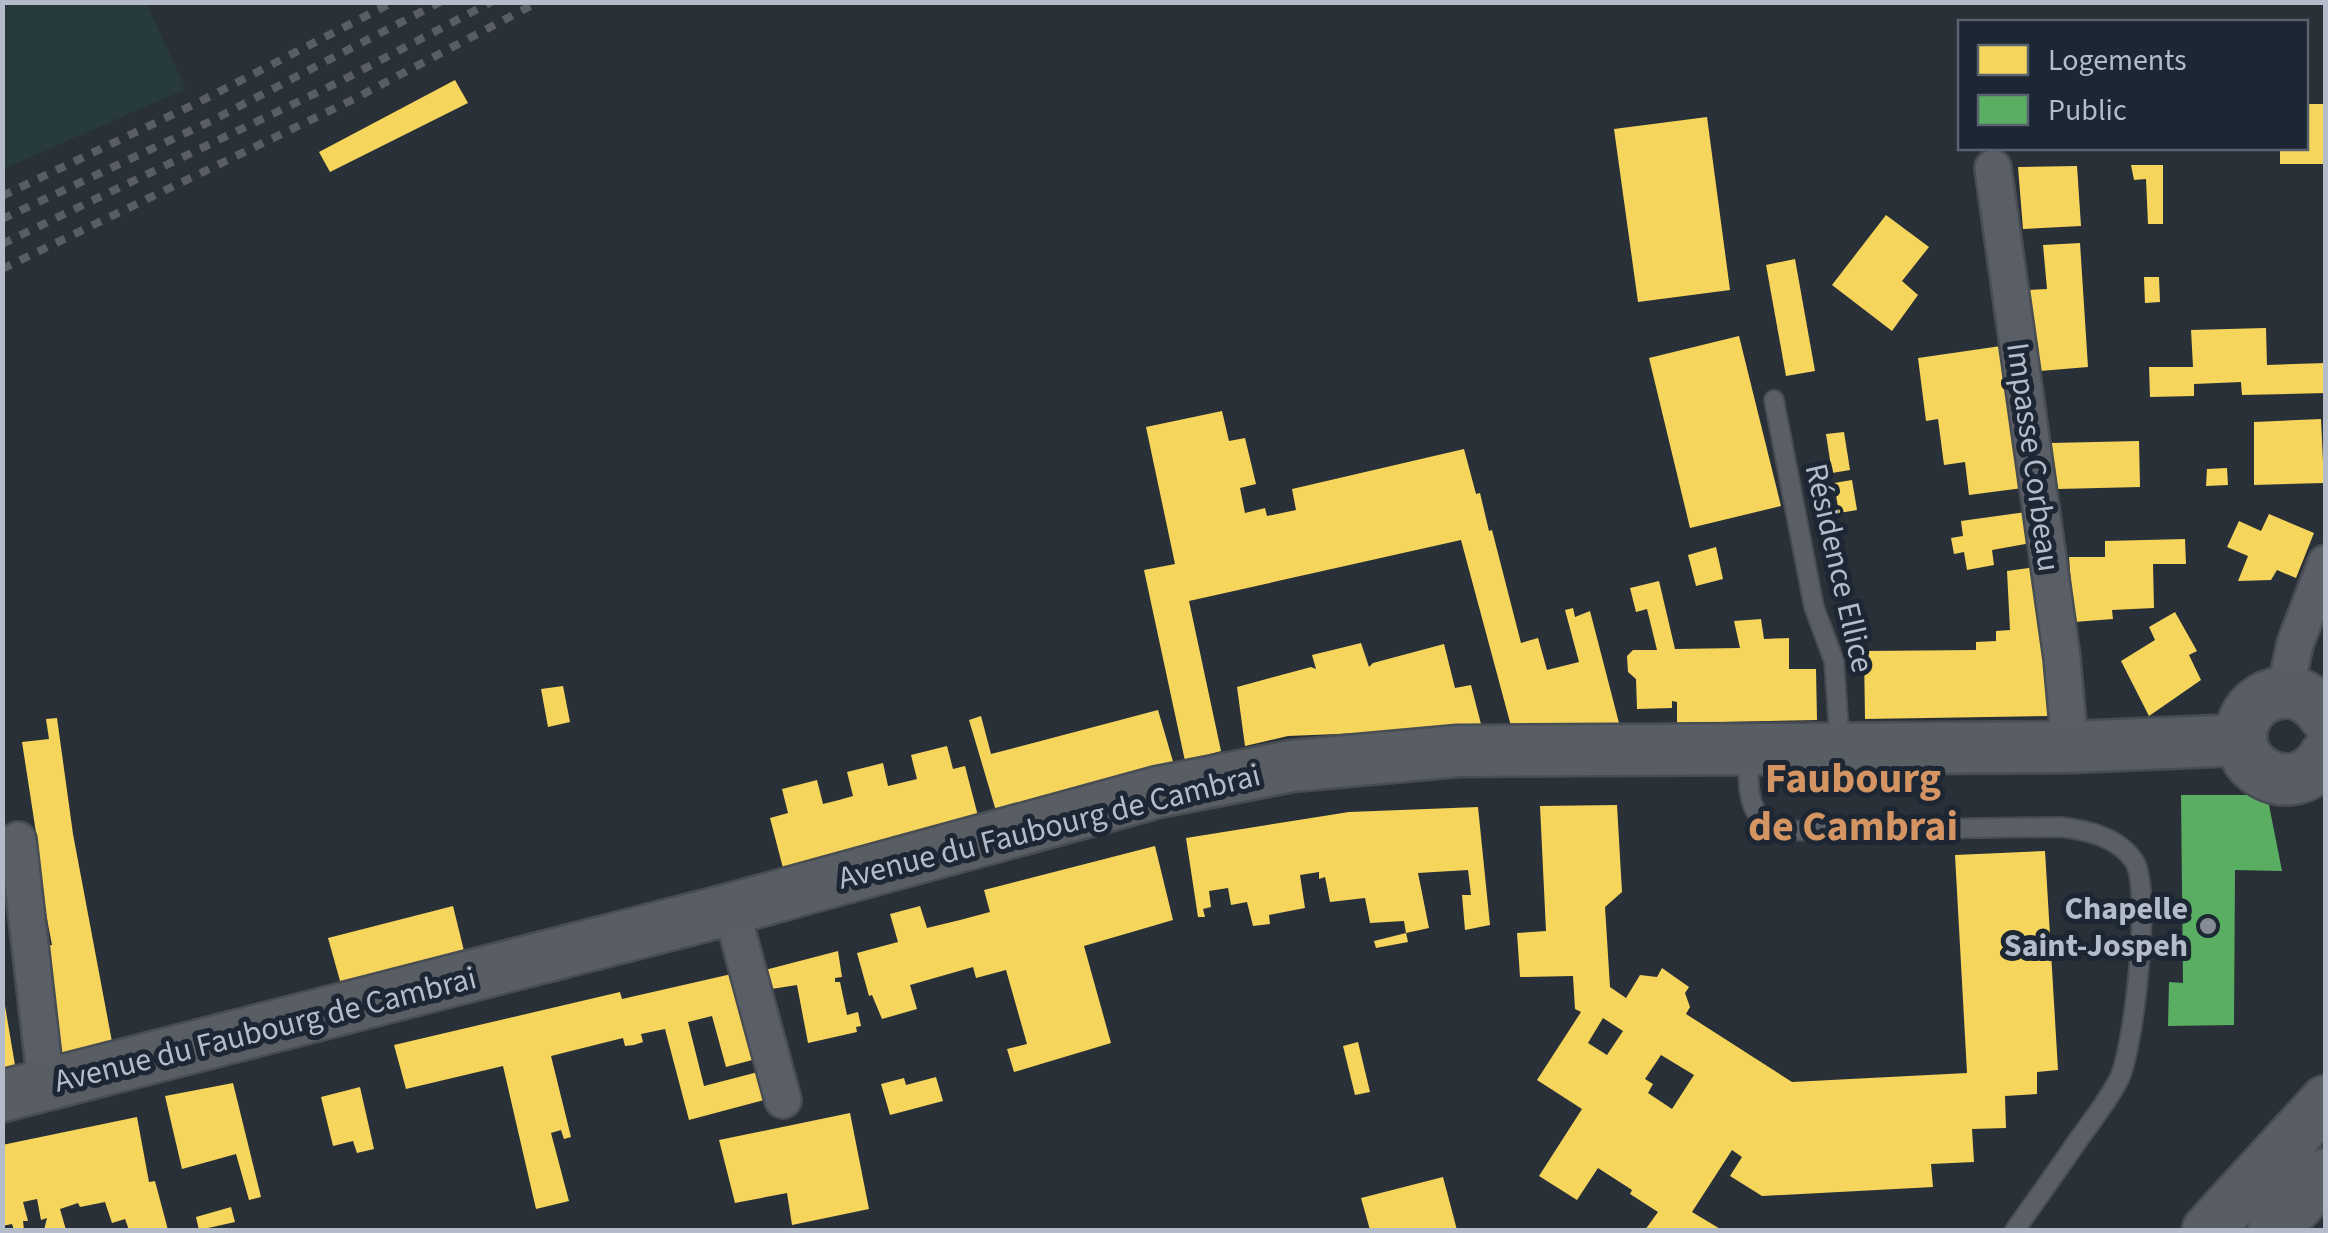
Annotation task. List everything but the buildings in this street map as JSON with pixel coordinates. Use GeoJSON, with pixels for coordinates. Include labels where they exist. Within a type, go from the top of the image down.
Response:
{"type":"FeatureCollection","features":[{"type":"Feature","properties":{"kind":"street","name":"Impasse Corbeau"},"geometry":{"type":"LineString","coordinates":[[1993,168],[2062,658],[2070,747]]}},
{"type":"Feature","properties":{"kind":"street"},"geometry":{"type":"LineString","coordinates":[[2326,562],[2299,631],[2305,705],[2265,697],[2250,710],[2241,740],[2256,769],[2280,780],[2305,776],[2326,754]]}},
{"type":"Feature","properties":{"kind":"street","name":"Avenue du Faubourg de Cambrai"},"geometry":{"type":"LineString","coordinates":[[24,1090],[732,909],[1158,792],[1292,766],[1442,752],[2070,747],[2241,740]]}},
{"type":"Feature","properties":{"kind":"street"},"geometry":{"type":"LineString","coordinates":[[18,840],[24,1090]]}},
{"type":"Feature","properties":{"kind":"street"},"geometry":{"type":"LineString","coordinates":[[732,909],[783,1100]]}},
{"type":"Feature","properties":{"kind":"street"},"geometry":{"type":"LineString","coordinates":[[2208,1230],[2326,1101]]}},
{"type":"Feature","properties":{"kind":"street"},"geometry":{"type":"LineString","coordinates":[[2273,1230],[2326,1174]]}},
{"type":"Feature","properties":{"kind":"lane","name":"Résidence Ellice"},"geometry":{"type":"LineString","coordinates":[[1774,400],[1814,607],[1834,661],[1840,750]]}},
{"type":"Feature","properties":{"kind":"lane"},"geometry":{"type":"LineString","coordinates":[[1748,750],[1749,798],[1766,825],[1778,830],[2060,827],[2104,837],[2137,864],[2142,894],[2127,1058],[2109,1096],[2015,1230]]}},
{"type":"Feature","properties":{"kind":"green space"},"geometry":{"type":"Polygon","coordinates":[[[3,2],[146,3],[186,89],[3,169],[3,2]]]}},
{"type":"Feature","properties":{"kind":"railway"},"geometry":{"type":"LineString","coordinates":[[2,196],[199,102],[393,2]]}},
{"type":"Feature","properties":{"kind":"railway"},"geometry":{"type":"LineString","coordinates":[[2,219],[209,122],[440,2]]}},
{"type":"Feature","properties":{"kind":"railway"},"geometry":{"type":"LineString","coordinates":[[2,244],[341,81],[491,2]]}},
{"type":"Feature","properties":{"kind":"railway"},"geometry":{"type":"LineString","coordinates":[[2,269],[352,100],[538,2]]}},
{"type":"Feature","properties":{"kind":"place","name":"Chapelle Saint-Jospeh"},"geometry":{"type":"Point","coordinates":[2208,926]}},
{"type":"Feature","properties":{"kind":"district","name":"Faubourg de Cambrai"},"geometry":{"type":"Point","coordinates":[1853,801]}}]}
